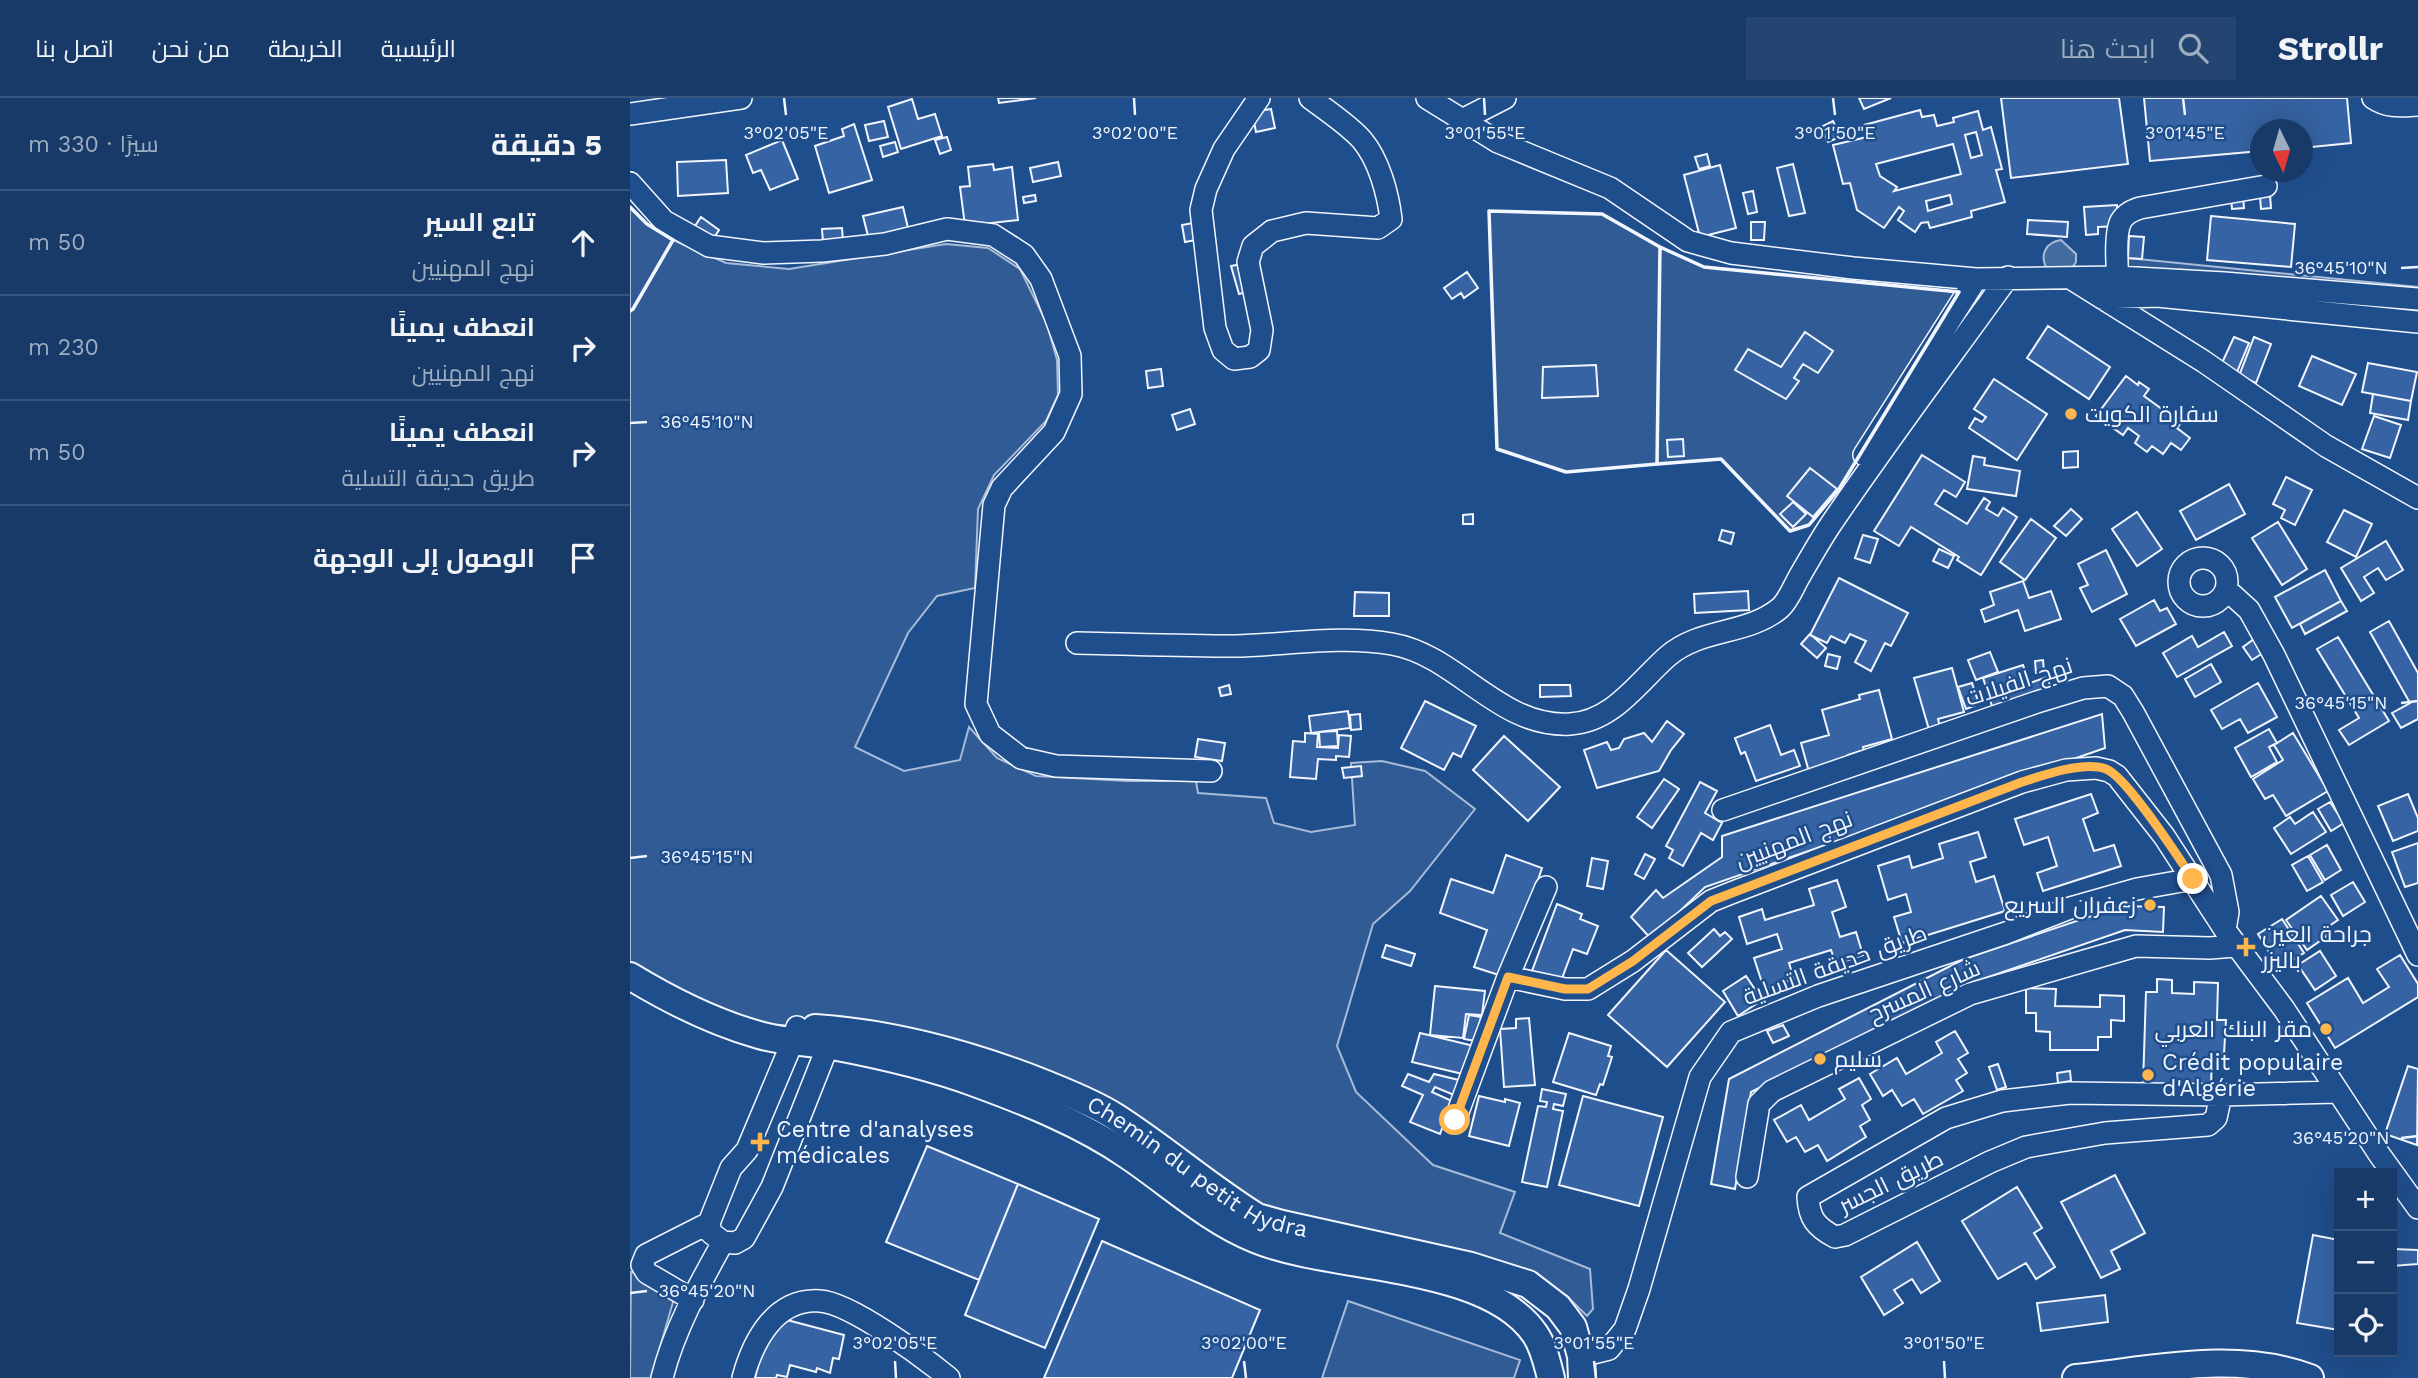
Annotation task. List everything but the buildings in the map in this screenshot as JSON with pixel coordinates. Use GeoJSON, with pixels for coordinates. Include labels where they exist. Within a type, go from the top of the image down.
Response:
{"type":"FeatureCollection","features":[{"type":"Feature","properties":{"kind":"main road","name":"Chemin du petit Hydra"},"geometry":{"type":"LineString","coordinates":[[630,976],[668,1000],[714,1021],[761,1036],[884,1035],[957,1054],[1066,1092],[1112,1115],[1257,1217],[1471,1266],[1528,1284],[1558,1307],[1573,1327],[1581,1367]]}},
{"type":"Feature","properties":{"kind":"main road","name":"Chemin du petit Hydra"},"geometry":{"type":"LineString","coordinates":[[831,1037],[974,1082],[1075,1125],[1102,1138],[1209,1213],[1255,1239],[1299,1252],[1430,1277],[1485,1295],[1505,1305],[1535,1334],[1544,1352],[1551,1378]]}},
{"type":"Feature","properties":{"kind":"main road"},"geometry":{"type":"LineString","coordinates":[[2076,1378],[2225,1364],[2277,1369],[2310,1378]]}},
{"type":"Feature","properties":{"kind":"street"},"geometry":{"type":"LineString","coordinates":[[630,114],[741,98]]}},
{"type":"Feature","properties":{"kind":"street"},"geometry":{"type":"LineString","coordinates":[[1259,98],[1224,149],[1206,188],[1201,210],[1215,328],[1223,349],[1234,359],[1250,357],[1258,350],[1262,330],[1248,261],[1253,246],[1272,231],[1306,223],[1378,228],[1391,219],[1389,202],[1363,140],[1310,98]]}},
{"type":"Feature","properties":{"kind":"street"},"geometry":{"type":"LineString","coordinates":[[1427,98],[1498,142],[1610,188],[1688,240],[1731,253],[1976,279],[2072,279],[2114,290],[2157,296],[2418,323]]}},
{"type":"Feature","properties":{"kind":"street"},"geometry":{"type":"LineString","coordinates":[[1462,120],[1505,98]]}},
{"type":"Feature","properties":{"kind":"street"},"geometry":{"type":"LineString","coordinates":[[2373,98],[2382,105],[2393,107],[2418,105]]}},
{"type":"Feature","properties":{"kind":"street"},"geometry":{"type":"LineString","coordinates":[[630,183],[664,221],[709,246],[764,253],[822,251],[885,244],[947,229],[993,235],[1024,256],[1041,279],[1070,356],[1071,394],[1054,432],[1002,488],[993,505],[976,704],[990,734],[1021,758],[1056,766],[1212,771]]}},
{"type":"Feature","properties":{"kind":"street"},"geometry":{"type":"LineString","coordinates":[[2114,290],[2119,232],[2121,222],[2129,212],[2266,186]]}},
{"type":"Feature","properties":{"kind":"street"},"geometry":{"type":"LineString","coordinates":[[1818,543],[2008,277]]}},
{"type":"Feature","properties":{"kind":"street"},"geometry":{"type":"LineString","coordinates":[[1077,643],[1234,646],[1345,642],[1391,644],[1425,653],[1504,707],[1542,721],[1571,724],[1602,715],[1634,691],[1670,654],[1699,638],[1762,621],[1782,606],[1818,543],[1842,490],[1976,279]]}},
{"type":"Feature","properties":{"kind":"street"},"geometry":{"type":"LineString","coordinates":[[2114,290],[2224,283],[2418,299]]}},
{"type":"Feature","properties":{"kind":"street"},"geometry":{"type":"LineString","coordinates":[[2114,290],[2203,361],[2326,446],[2418,498]]}},
{"type":"Feature","properties":{"kind":"street"},"geometry":{"type":"LineString","coordinates":[[2227,590],[2249,610],[2274,655],[2418,955]]}},
{"type":"Feature","properties":{"kind":"street","name":"نهج الفيلات"},"geometry":{"type":"LineString","coordinates":[[1723,810],[2046,699],[2083,688],[2108,685],[2123,696],[2133,712],[2221,875],[2230,938]]}},
{"type":"Feature","properties":{"kind":"street","name":"نهج المهنيين"},"geometry":{"type":"LineString","coordinates":[[1508,977],[1565,989],[1588,989],[1633,961],[1711,901],[2022,782],[2066,770],[2104,768],[2117,776],[2164,836],[2193,879]]}},
{"type":"Feature","properties":{"kind":"street"},"geometry":{"type":"LineString","coordinates":[[2193,879],[2230,938],[2284,1009],[2379,1154],[2418,1208]]}},
{"type":"Feature","properties":{"kind":"street","name":"طريق حديقة التسلية"},"geometry":{"type":"LineString","coordinates":[[1581,1367],[1609,1349],[1625,1329],[1700,1077],[1731,1031],[1818,996],[2006,933],[2070,908],[2137,889],[2193,879]]}},
{"type":"Feature","properties":{"kind":"street"},"geometry":{"type":"LineString","coordinates":[[1455,1120],[1508,977],[1546,887]]}},
{"type":"Feature","properties":{"kind":"street","name":"شارع المسرح"},"geometry":{"type":"LineString","coordinates":[[1747,1177],[1759,1104],[1772,1091],[1970,994],[2136,946],[2210,948],[2230,938]]}},
{"type":"Feature","properties":{"kind":"street"},"geometry":{"type":"LineString","coordinates":[[794,1035],[747,1150],[732,1168],[709,1223],[711,1233],[723,1242],[735,1243],[744,1238],[761,1208],[772,1187],[831,1037]]}},
{"type":"Feature","properties":{"kind":"street","name":"طريق الجسر"},"geometry":{"type":"LineString","coordinates":[[2221,1095],[2216,1118],[2208,1125],[2105,1133],[2026,1147],[1845,1235],[1835,1237],[1822,1231],[1809,1213],[1808,1197],[1832,1181],[1946,1118],[2002,1101],[2070,1093],[2221,1095],[2338,1092]]}},
{"type":"Feature","properties":{"kind":"street"},"geometry":{"type":"LineString","coordinates":[[693,1300],[647,1273],[638,1251],[709,1223]]}},
{"type":"Feature","properties":{"kind":"street"},"geometry":{"type":"LineString","coordinates":[[662,1378],[667,1359],[693,1300],[723,1242]]}},
{"type":"Feature","properties":{"kind":"street"},"geometry":{"type":"LineString","coordinates":[[743,1378],[761,1333],[778,1314],[795,1304],[821,1301],[851,1312],[903,1343],[949,1378]]}},
{"type":"Feature","properties":{"kind":"shaded area"},"geometry":{"type":"Polygon","coordinates":[[[630,207],[647,224],[673,240],[726,263],[789,269],[946,244],[988,248],[1020,269],[1047,324],[1057,360],[1058,395],[1046,421],[994,475],[978,509],[975,588],[937,596],[908,633],[855,747],[904,771],[960,760],[969,727],[997,758],[1036,776],[1127,781],[1196,781],[1198,793],[1266,798],[1274,823],[1311,832],[1355,825],[1351,763],[1382,761],[1425,771],[1475,809],[1410,891],[1373,924],[1337,1046],[1356,1092],[1433,1165],[1515,1192],[1500,1233],[1590,1269],[1593,1309],[1587,1316],[1567,1296],[1541,1283],[1283,1222],[1112,1115],[830,1029],[766,1024],[715,1010],[630,966],[630,207]]]}},
{"type":"Feature","properties":{"kind":"shaded area"},"geometry":{"type":"Polygon","coordinates":[[[1489,211],[1602,214],[1660,247],[1704,267],[1959,292],[1839,489],[1809,525],[1790,531],[1721,459],[1566,472],[1497,449],[1489,211]]]}},
{"type":"Feature","properties":{"kind":"shaded area"},"geometry":{"type":"Polygon","coordinates":[[[2061,240],[2076,254],[2076,262],[2071,270],[2047,269],[2045,250],[2051,243],[2061,240]]]}},
{"type":"Feature","properties":{"kind":"shaded area"},"geometry":{"type":"Polygon","coordinates":[[[2128,258],[2418,287],[2418,297],[2127,271],[2128,258]]]}},
{"type":"Feature","properties":{"kind":"shaded area"},"geometry":{"type":"Polygon","coordinates":[[[631,1272],[678,1285],[651,1378],[630,1378],[631,1272]]]}},
{"type":"Feature","properties":{"kind":"shaded area"},"geometry":{"type":"Polygon","coordinates":[[[1348,1301],[1520,1360],[1514,1378],[1322,1378],[1348,1301]]]}},
{"type":"Feature","properties":{"kind":"wall"},"geometry":{"type":"LineString","coordinates":[[630,207],[647,224],[673,240],[630,311]]}},
{"type":"Feature","properties":{"kind":"wall"},"geometry":{"type":"LineString","coordinates":[[1489,211],[1602,214],[1660,247],[1657,464],[1566,472],[1497,449],[1489,211]]}},
{"type":"Feature","properties":{"kind":"wall"},"geometry":{"type":"LineString","coordinates":[[1660,247],[1704,267],[1959,292],[1839,489],[1809,525],[1790,531],[1721,459],[1657,464],[1660,247]]}},
{"type":"Feature","properties":{"kind":"place","name":"سفارة الكويت"},"geometry":{"type":"Point","coordinates":[2071,414]}},
{"type":"Feature","properties":{"kind":"place","name":"زعفران السريع"},"geometry":{"type":"Point","coordinates":[2150,905]}},
{"type":"Feature","properties":{"kind":"place","name":"جراحة العين باليزر"},"geometry":{"type":"Point","coordinates":[2246,947]}},
{"type":"Feature","properties":{"kind":"place","name":"مقر البنك العربي"},"geometry":{"type":"Point","coordinates":[2326,1029]}},
{"type":"Feature","properties":{"kind":"place","name":"سليم"},"geometry":{"type":"Point","coordinates":[1820,1059]}},
{"type":"Feature","properties":{"kind":"place","name":"Crédit populaire d'Algérie"},"geometry":{"type":"Point","coordinates":[2148,1075]}},
{"type":"Feature","properties":{"kind":"place","name":"Centre d'analyses médicales"},"geometry":{"type":"Point","coordinates":[760,1142]}},
{"type":"Feature","properties":{"kind":"route"},"geometry":{"type":"LineString","coordinates":[[1455,1120],[1508,977],[1565,989],[1588,989],[1633,961],[1711,901],[2043,775],[2066,770],[2104,768],[2117,776],[2164,836],[2193,879]]}}]}
